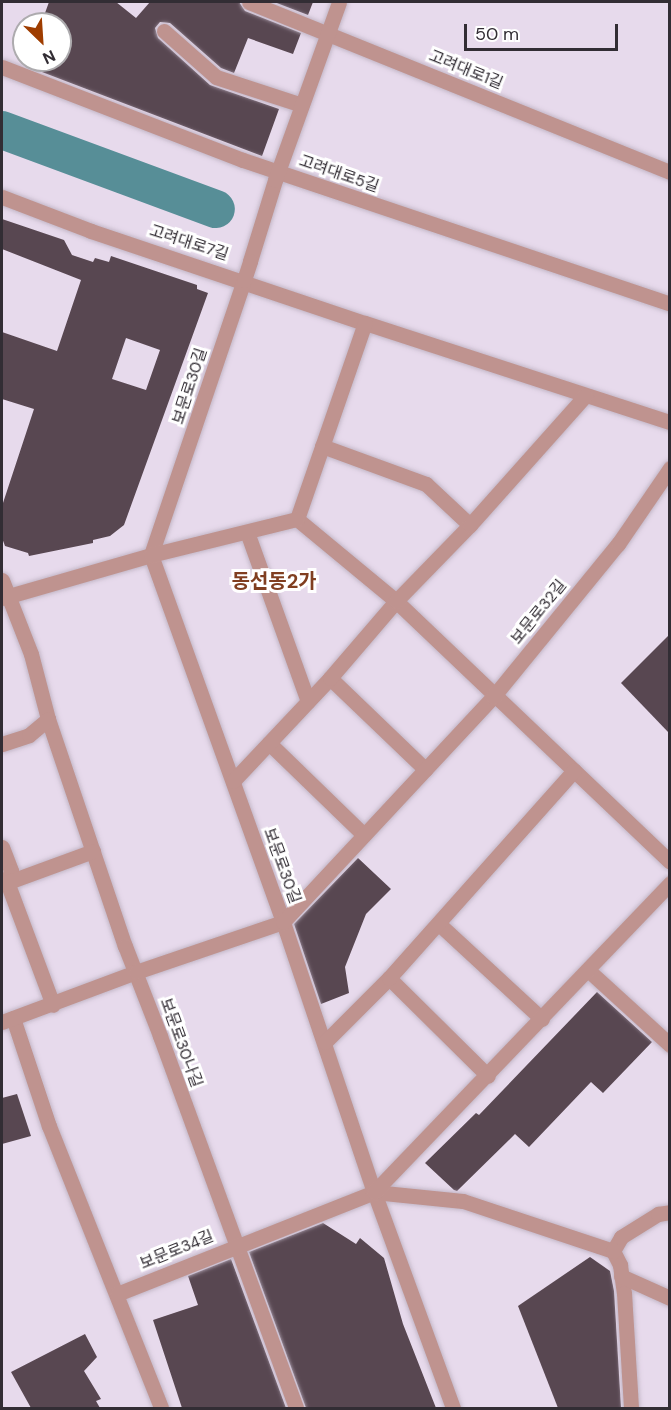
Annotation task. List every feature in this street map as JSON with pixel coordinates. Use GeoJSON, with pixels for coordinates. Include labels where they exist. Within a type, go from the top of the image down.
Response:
{"type":"FeatureCollection","features":[{"type":"Feature","properties":{"kind":"street","name":"고려대로1길"},"geometry":{"type":"LineString","coordinates":[[249,2],[669,172]]}},
{"type":"Feature","properties":{"kind":"street"},"geometry":{"type":"LineString","coordinates":[[276,179],[339,2]]}},
{"type":"Feature","properties":{"kind":"street"},"geometry":{"type":"LineString","coordinates":[[164,32],[216,77],[302,105]]}},
{"type":"Feature","properties":{"kind":"street","name":"고려대로5길"},"geometry":{"type":"LineString","coordinates":[[2,67],[276,179],[669,304]]}},
{"type":"Feature","properties":{"kind":"street","name":"보문로30길"},"geometry":{"type":"LineString","coordinates":[[276,179],[151,555],[283,922],[375,1192],[453,1408]]}},
{"type":"Feature","properties":{"kind":"street","name":"고려대로7길"},"geometry":{"type":"LineString","coordinates":[[2,197],[92,231],[669,422]]}},
{"type":"Feature","properties":{"kind":"street"},"geometry":{"type":"LineString","coordinates":[[297,519],[365,323]]}},
{"type":"Feature","properties":{"kind":"street"},"geometry":{"type":"LineString","coordinates":[[232,781],[309,701],[396,602],[470,525],[585,396]]}},
{"type":"Feature","properties":{"kind":"street"},"geometry":{"type":"LineString","coordinates":[[322,446],[426,484],[470,525]]}},
{"type":"Feature","properties":{"kind":"street","name":"보문로32길"},"geometry":{"type":"LineString","coordinates":[[7,1020],[53,1005],[136,972],[283,922],[494,697],[618,544],[669,468]]}},
{"type":"Feature","properties":{"kind":"street"},"geometry":{"type":"LineString","coordinates":[[5,597],[151,555],[297,519]]}},
{"type":"Feature","properties":{"kind":"street"},"geometry":{"type":"LineString","coordinates":[[297,519],[396,602],[669,862]]}},
{"type":"Feature","properties":{"kind":"street"},"geometry":{"type":"LineString","coordinates":[[247,532],[309,701]]}},
{"type":"Feature","properties":{"kind":"street","name":"보문로30나길"},"geometry":{"type":"LineString","coordinates":[[2,580],[5,597],[31,654],[48,719],[93,851],[296,1408]]}},
{"type":"Feature","properties":{"kind":"street"},"geometry":{"type":"LineString","coordinates":[[330,678],[425,769]]}},
{"type":"Feature","properties":{"kind":"street"},"geometry":{"type":"LineString","coordinates":[[2,744],[29,735],[48,719]]}},
{"type":"Feature","properties":{"kind":"street"},"geometry":{"type":"LineString","coordinates":[[269,742],[364,835]]}},
{"type":"Feature","properties":{"kind":"street"},"geometry":{"type":"LineString","coordinates":[[325,1042],[389,978],[574,770]]}},
{"type":"Feature","properties":{"kind":"street"},"geometry":{"type":"LineString","coordinates":[[2,847],[11,871],[4,883]]}},
{"type":"Feature","properties":{"kind":"street"},"geometry":{"type":"LineString","coordinates":[[4,883],[93,851]]}},
{"type":"Feature","properties":{"kind":"street"},"geometry":{"type":"LineString","coordinates":[[4,883],[53,1005]]}},
{"type":"Feature","properties":{"kind":"street","name":"보문로34길"},"geometry":{"type":"LineString","coordinates":[[117,1294],[375,1192],[488,1076],[669,883]]}},
{"type":"Feature","properties":{"kind":"street"},"geometry":{"type":"LineString","coordinates":[[438,924],[542,1019]]}},
{"type":"Feature","properties":{"kind":"street"},"geometry":{"type":"LineString","coordinates":[[588,970],[669,1045]]}},
{"type":"Feature","properties":{"kind":"street"},"geometry":{"type":"LineString","coordinates":[[389,978],[488,1076]]}},
{"type":"Feature","properties":{"kind":"street"},"geometry":{"type":"LineString","coordinates":[[7,1020],[161,1408]]}},
{"type":"Feature","properties":{"kind":"street"},"geometry":{"type":"LineString","coordinates":[[375,1192],[463,1201],[613,1251]]}},
{"type":"Feature","properties":{"kind":"street"},"geometry":{"type":"LineString","coordinates":[[631,1408],[621,1276],[613,1251],[621,1237],[658,1214],[669,1212]]}},
{"type":"Feature","properties":{"kind":"street"},"geometry":{"type":"LineString","coordinates":[[621,1276],[669,1298]]}},
{"type":"Feature","properties":{"kind":"building"},"geometry":{"type":"Polygon","coordinates":[[[49,2],[116,2],[136,18],[150,2],[239,2],[245,11],[301,33],[293,54],[248,38],[234,73],[221,68],[170,23],[160,22],[155,28],[158,38],[210,85],[279,109],[262,156],[42,72],[72,72],[72,12],[45,12],[49,2]]]}},
{"type":"Feature","properties":{"kind":"building"},"geometry":{"type":"Polygon","coordinates":[[[274,2],[313,2],[308,15],[274,2]]]}},
{"type":"Feature","properties":{"kind":"building"},"geometry":{"type":"Polygon","coordinates":[[[2,219],[64,240],[72,255],[93,262],[95,258],[109,262],[111,256],[197,285],[197,289],[208,293],[124,525],[110,536],[93,540],[93,543],[29,556],[28,553],[5,546],[2,538],[2,506],[34,409],[2,399],[2,332],[57,351],[81,280],[2,249],[2,219]],[[126,338],[112,379],[146,390],[160,350],[126,338]]]}},
{"type":"Feature","properties":{"kind":"building"},"geometry":{"type":"Polygon","coordinates":[[[669,635],[669,733],[621,683],[669,635]]]}},
{"type":"Feature","properties":{"kind":"building"},"geometry":{"type":"Polygon","coordinates":[[[358,858],[391,889],[366,914],[345,967],[349,993],[321,1004],[294,924],[358,858]]]}},
{"type":"Feature","properties":{"kind":"building"},"geometry":{"type":"Polygon","coordinates":[[[597,992],[652,1042],[603,1093],[591,1082],[529,1147],[515,1134],[457,1191],[454,1190],[425,1163],[476,1113],[479,1115],[597,992]]]}},
{"type":"Feature","properties":{"kind":"building"},"geometry":{"type":"Polygon","coordinates":[[[17,1094],[31,1136],[2,1144],[2,1098],[17,1094]]]}},
{"type":"Feature","properties":{"kind":"building"},"geometry":{"type":"Polygon","coordinates":[[[323,1223],[356,1244],[360,1238],[384,1258],[403,1324],[436,1408],[306,1408],[249,1252],[323,1223]]]}},
{"type":"Feature","properties":{"kind":"building"},"geometry":{"type":"Polygon","coordinates":[[[590,1257],[610,1271],[614,1291],[621,1408],[558,1408],[518,1306],[590,1257]]]}},
{"type":"Feature","properties":{"kind":"building"},"geometry":{"type":"Polygon","coordinates":[[[231,1259],[286,1408],[182,1408],[153,1320],[198,1305],[188,1276],[231,1259]]]}},
{"type":"Feature","properties":{"kind":"building"},"geometry":{"type":"Polygon","coordinates":[[[85,1334],[97,1357],[84,1371],[101,1399],[96,1401],[100,1408],[31,1408],[11,1372],[85,1334]]]}},
{"type":"Feature","properties":{"kind":"waterway"},"geometry":{"type":"LineString","coordinates":[[2,130],[216,209]]}},
{"type":"Feature","properties":{"kind":"district","name":"동선동2가"},"geometry":{"type":"Point","coordinates":[274,581]}}]}
